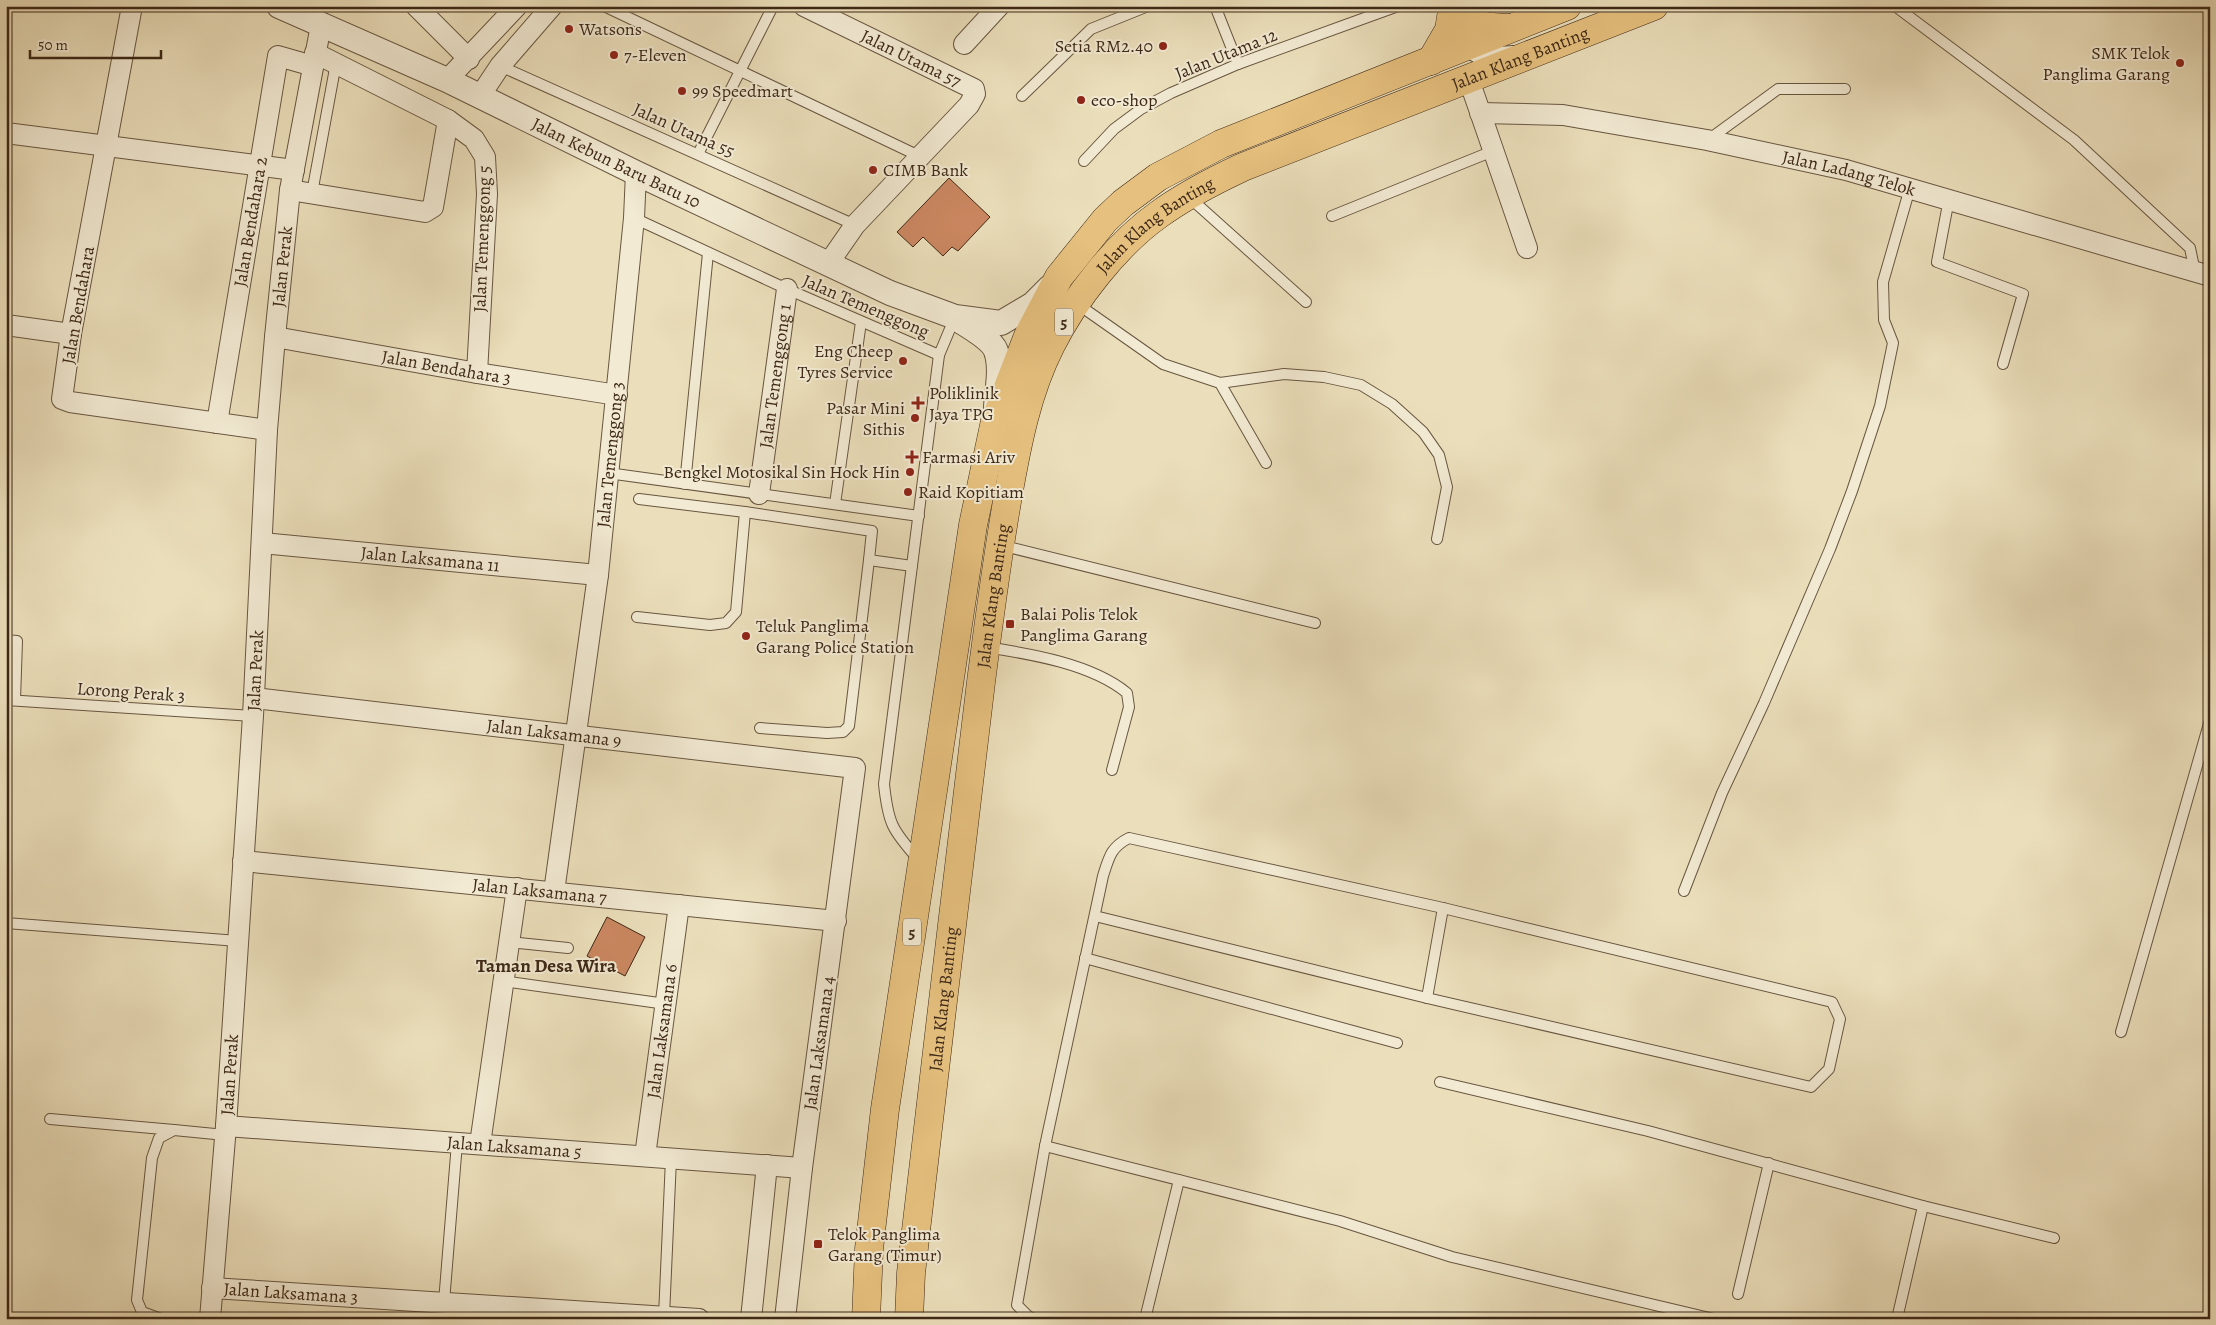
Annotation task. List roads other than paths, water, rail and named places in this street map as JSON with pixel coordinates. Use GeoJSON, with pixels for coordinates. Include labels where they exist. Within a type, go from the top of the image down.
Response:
{"type":"FeatureCollection","features":[{"type":"Feature","properties":{"kind":"highway","name":"Jalan Klang Banting"},"geometry":{"type":"LineString","coordinates":[[866,1319],[869,1249],[885,1109],[897,1039],[921,862],[982,474],[995,422],[1028,336],[1059,277],[1104,220],[1123,203],[1174,167],[1221,144],[1567,6]]}},
{"type":"Feature","properties":{"kind":"highway","name":"Jalan Klang Banting"},"geometry":{"type":"LineString","coordinates":[[909,1319],[911,1273],[985,647],[999,545],[1016,454],[1034,385],[1050,347],[1075,302],[1130,238],[1156,216],[1187,195],[1242,167],[1469,80],[1654,6]]}},
{"type":"Feature","properties":{"kind":"highway"},"geometry":{"type":"LineString","coordinates":[[1451,9],[1472,24],[1514,28]]}},
{"type":"Feature","properties":{"kind":"highway"},"geometry":{"type":"LineString","coordinates":[[1431,61],[1449,30],[1451,9]]}},
{"type":"Feature","properties":{"kind":"highway"},"geometry":{"type":"LineString","coordinates":[[856,1319],[869,1249]]}},
{"type":"Feature","properties":{"kind":"highway"},"geometry":{"type":"LineString","coordinates":[[911,1273],[922,1319]]}},
{"type":"Feature","properties":{"kind":"street","name":"Jalan Bendahara"},"geometry":{"type":"LineString","coordinates":[[132,6],[71,334],[62,399],[268,430]]}},
{"type":"Feature","properties":{"kind":"street","name":"Jalan Kebun Baru Batu 10"},"geometry":{"type":"LineString","coordinates":[[279,6],[447,80],[636,173],[890,293],[955,317]]}},
{"type":"Feature","properties":{"kind":"street"},"geometry":{"type":"LineString","coordinates":[[447,80],[470,59],[517,6]]}},
{"type":"Feature","properties":{"kind":"street"},"geometry":{"type":"LineString","coordinates":[[480,96],[500,66],[552,6]]}},
{"type":"Feature","properties":{"kind":"street","name":"Jalan Utama 57"},"geometry":{"type":"LineString","coordinates":[[804,6],[974,89],[975,94],[968,105],[919,156]]}},
{"type":"Feature","properties":{"kind":"street"},"geometry":{"type":"LineString","coordinates":[[964,44],[999,6]]}},
{"type":"Feature","properties":{"kind":"street"},"geometry":{"type":"LineString","coordinates":[[418,7],[470,59]]}},
{"type":"Feature","properties":{"kind":"street"},"geometry":{"type":"LineString","coordinates":[[1451,9],[1468,47],[1484,56],[1532,55]]}},
{"type":"Feature","properties":{"kind":"street","name":"Jalan Perak"},"geometry":{"type":"LineString","coordinates":[[210,1319],[254,707],[268,430],[275,337],[292,180],[321,25]]}},
{"type":"Feature","properties":{"kind":"street","name":"Jalan Bendahara 2"},"geometry":{"type":"LineString","coordinates":[[217,422],[278,56],[314,60]]}},
{"type":"Feature","properties":{"kind":"street","name":"Jalan Temenggong 5"},"geometry":{"type":"LineString","coordinates":[[314,60],[336,63],[448,120],[474,139],[485,157],[487,194],[477,374]]}},
{"type":"Feature","properties":{"kind":"street"},"geometry":{"type":"LineString","coordinates":[[1469,80],[1527,248]]}},
{"type":"Feature","properties":{"kind":"street","name":"Jalan Ladang Telok"},"geometry":{"type":"LineString","coordinates":[[1480,113],[1563,115],[1707,140],[1846,170],[2202,274]]}},
{"type":"Feature","properties":{"kind":"street"},"geometry":{"type":"LineString","coordinates":[[6,134],[260,166],[292,180],[312,193],[425,212],[433,207],[448,120]]}},
{"type":"Feature","properties":{"kind":"street"},"geometry":{"type":"LineString","coordinates":[[828,264],[855,225],[919,156]]}},
{"type":"Feature","properties":{"kind":"street","name":"Jalan Temenggong 3"},"geometry":{"type":"LineString","coordinates":[[554,892],[598,575],[634,218],[636,173]]}},
{"type":"Feature","properties":{"kind":"street"},"geometry":{"type":"LineString","coordinates":[[955,317],[1001,323],[1033,304],[1059,277]]}},
{"type":"Feature","properties":{"kind":"street","name":"Jalan Temenggong 1"},"geometry":{"type":"LineString","coordinates":[[759,494],[787,290]]}},
{"type":"Feature","properties":{"kind":"street"},"geometry":{"type":"LineString","coordinates":[[955,317],[982,335],[996,350],[998,370],[995,422]]}},
{"type":"Feature","properties":{"kind":"street"},"geometry":{"type":"LineString","coordinates":[[6,325],[71,334]]}},
{"type":"Feature","properties":{"kind":"street","name":"Jalan Bendahara 3"},"geometry":{"type":"LineString","coordinates":[[275,337],[477,374],[617,395]]}},
{"type":"Feature","properties":{"kind":"street","name":"Jalan Laksamana 11"},"geometry":{"type":"LineString","coordinates":[[262,544],[598,575]]}},
{"type":"Feature","properties":{"kind":"street","name":"Jalan Laksamana 9"},"geometry":{"type":"LineString","coordinates":[[254,707],[575,736],[855,768]]}},
{"type":"Feature","properties":{"kind":"street","name":"Jalan Laksamana 4"},"geometry":{"type":"LineString","coordinates":[[785,1319],[802,1168],[855,768]]}},
{"type":"Feature","properties":{"kind":"street","name":"Jalan Laksamana 7"},"geometry":{"type":"LineString","coordinates":[[243,861],[836,921]]}},
{"type":"Feature","properties":{"kind":"street"},"geometry":{"type":"LineString","coordinates":[[480,1144],[517,888]]}},
{"type":"Feature","properties":{"kind":"street","name":"Jalan Laksamana 6"},"geometry":{"type":"LineString","coordinates":[[645,1156],[679,905]]}},
{"type":"Feature","properties":{"kind":"street","name":"Jalan Laksamana 5"},"geometry":{"type":"LineString","coordinates":[[225,1130],[457,1142],[802,1168]]}},
{"type":"Feature","properties":{"kind":"street"},"geometry":{"type":"LineString","coordinates":[[751,1319],[767,1166]]}},
{"type":"Feature","properties":{"kind":"street","name":"Jalan Laksamana 3"},"geometry":{"type":"LineString","coordinates":[[212,1288],[698,1319]]}},
{"type":"Feature","properties":{"kind":"lane"},"geometry":{"type":"LineString","coordinates":[[604,6],[919,156]]}},
{"type":"Feature","properties":{"kind":"lane"},"geometry":{"type":"LineString","coordinates":[[698,154],[773,6]]}},
{"type":"Feature","properties":{"kind":"lane"},"geometry":{"type":"LineString","coordinates":[[1022,96],[1091,29],[1148,6]]}},
{"type":"Feature","properties":{"kind":"lane"},"geometry":{"type":"LineString","coordinates":[[1215,6],[1238,64]]}},
{"type":"Feature","properties":{"kind":"lane","name":"Jalan Utama 12"},"geometry":{"type":"LineString","coordinates":[[1084,161],[1114,129],[1141,109],[1238,64],[1398,6]]}},
{"type":"Feature","properties":{"kind":"lane"},"geometry":{"type":"LineString","coordinates":[[1895,6],[2074,140],[2190,248],[2202,274]]}},
{"type":"Feature","properties":{"kind":"lane"},"geometry":{"type":"LineString","coordinates":[[312,193],[336,63]]}},
{"type":"Feature","properties":{"kind":"lane","name":"Jalan Utama 55"},"geometry":{"type":"LineString","coordinates":[[500,66],[855,225]]}},
{"type":"Feature","properties":{"kind":"lane"},"geometry":{"type":"LineString","coordinates":[[1707,140],[1778,89],[1845,89]]}},
{"type":"Feature","properties":{"kind":"lane"},"geometry":{"type":"LineString","coordinates":[[1332,216],[1493,152]]}},
{"type":"Feature","properties":{"kind":"lane"},"geometry":{"type":"LineString","coordinates":[[1684,891],[1722,793],[1764,703],[1830,549],[1880,406],[1893,343],[1884,320],[1883,282],[1910,188]]}},
{"type":"Feature","properties":{"kind":"lane"},"geometry":{"type":"LineString","coordinates":[[1187,195],[1306,302]]}},
{"type":"Feature","properties":{"kind":"lane"},"geometry":{"type":"LineString","coordinates":[[1949,199],[1937,262],[2023,294],[2003,364]]}},
{"type":"Feature","properties":{"kind":"lane","name":"Jalan Temenggong"},"geometry":{"type":"LineString","coordinates":[[634,218],[787,290],[939,355],[884,784],[887,815],[898,837],[921,862]]}},
{"type":"Feature","properties":{"kind":"lane"},"geometry":{"type":"LineString","coordinates":[[684,484],[708,253]]}},
{"type":"Feature","properties":{"kind":"lane"},"geometry":{"type":"LineString","coordinates":[[1075,302],[1163,364],[1220,383],[1284,374],[1324,377],[1361,385],[1392,404],[1423,432],[1439,455],[1447,487],[1437,539]]}},
{"type":"Feature","properties":{"kind":"lane"},"geometry":{"type":"LineString","coordinates":[[939,355],[955,317]]}},
{"type":"Feature","properties":{"kind":"lane"},"geometry":{"type":"LineString","coordinates":[[835,504],[861,322]]}},
{"type":"Feature","properties":{"kind":"lane"},"geometry":{"type":"LineString","coordinates":[[1220,383],[1266,464]]}},
{"type":"Feature","properties":{"kind":"lane"},"geometry":{"type":"LineString","coordinates":[[608,473],[918,516]]}},
{"type":"Feature","properties":{"kind":"lane"},"geometry":{"type":"LineString","coordinates":[[639,499],[745,512],[872,531],[850,726],[843,732],[828,733],[760,728]]}},
{"type":"Feature","properties":{"kind":"lane"},"geometry":{"type":"LineString","coordinates":[[637,617],[710,625],[726,623],[736,612],[745,512]]}},
{"type":"Feature","properties":{"kind":"lane"},"geometry":{"type":"LineString","coordinates":[[999,545],[1315,623]]}},
{"type":"Feature","properties":{"kind":"lane"},"geometry":{"type":"LineString","coordinates":[[869,560],[912,566]]}},
{"type":"Feature","properties":{"kind":"lane"},"geometry":{"type":"LineString","coordinates":[[6,640],[18,641],[10,700]]}},
{"type":"Feature","properties":{"kind":"lane"},"geometry":{"type":"LineString","coordinates":[[985,647],[1032,654],[1062,662],[1115,683],[1127,693],[1129,707],[1112,770]]}},
{"type":"Feature","properties":{"kind":"lane","name":"Lorong Perak 3"},"geometry":{"type":"LineString","coordinates":[[10,700],[254,707]]}},
{"type":"Feature","properties":{"kind":"lane"},"geometry":{"type":"LineString","coordinates":[[2120,1032],[2210,720]]}},
{"type":"Feature","properties":{"kind":"lane"},"geometry":{"type":"LineString","coordinates":[[1034,1319],[1017,1305],[1045,1146],[1103,876],[1110,856],[1117,844],[1129,838],[1443,908],[1832,1002],[1840,1019],[1829,1069],[1811,1086],[1427,998],[1095,916]]}},
{"type":"Feature","properties":{"kind":"lane"},"geometry":{"type":"LineString","coordinates":[[1427,998],[1443,908]]}},
{"type":"Feature","properties":{"kind":"lane"},"geometry":{"type":"LineString","coordinates":[[6,923],[238,941]]}},
{"type":"Feature","properties":{"kind":"lane"},"geometry":{"type":"LineString","coordinates":[[509,942],[568,948]]}},
{"type":"Feature","properties":{"kind":"lane"},"geometry":{"type":"LineString","coordinates":[[1085,958],[1397,1043]]}},
{"type":"Feature","properties":{"kind":"lane"},"geometry":{"type":"LineString","coordinates":[[503,981],[666,1004]]}},
{"type":"Feature","properties":{"kind":"lane"},"geometry":{"type":"LineString","coordinates":[[1440,1082],[1648,1131],[1924,1206],[2054,1238]]}},
{"type":"Feature","properties":{"kind":"lane"},"geometry":{"type":"LineString","coordinates":[[50,1118],[174,1130],[225,1130]]}},
{"type":"Feature","properties":{"kind":"lane"},"geometry":{"type":"LineString","coordinates":[[161,1319],[142,1312],[137,1300],[152,1158],[159,1138],[174,1130]]}},
{"type":"Feature","properties":{"kind":"lane"},"geometry":{"type":"LineString","coordinates":[[444,1302],[457,1142]]}},
{"type":"Feature","properties":{"kind":"lane"},"geometry":{"type":"LineString","coordinates":[[1045,1146],[1340,1221],[1452,1256],[1714,1319]]}},
{"type":"Feature","properties":{"kind":"lane"},"geometry":{"type":"LineString","coordinates":[[664,1316],[671,1158]]}},
{"type":"Feature","properties":{"kind":"lane"},"geometry":{"type":"LineString","coordinates":[[1738,1294],[1768,1163]]}},
{"type":"Feature","properties":{"kind":"lane"},"geometry":{"type":"LineString","coordinates":[[1145,1319],[1179,1180]]}},
{"type":"Feature","properties":{"kind":"lane"},"geometry":{"type":"LineString","coordinates":[[1897,1319],[1924,1206]]}},
{"type":"Feature","properties":{"kind":"place","name":"Watsons"},"geometry":{"type":"Point","coordinates":[569,29]}},
{"type":"Feature","properties":{"kind":"place","name":"Setia RM2.40"},"geometry":{"type":"Point","coordinates":[1163,46]}},
{"type":"Feature","properties":{"kind":"place","name":"7-Eleven"},"geometry":{"type":"Point","coordinates":[614,55]}},
{"type":"Feature","properties":{"kind":"place","name":"SMK Telok Panglima Garang"},"geometry":{"type":"Point","coordinates":[2180,63]}},
{"type":"Feature","properties":{"kind":"place","name":"99 Speedmart"},"geometry":{"type":"Point","coordinates":[682,91]}},
{"type":"Feature","properties":{"kind":"place","name":"eco-shop"},"geometry":{"type":"Point","coordinates":[1081,100]}},
{"type":"Feature","properties":{"kind":"place","name":"CIMB Bank"},"geometry":{"type":"Point","coordinates":[873,170]}},
{"type":"Feature","properties":{"kind":"place","name":"Eng Cheep Tyres Service"},"geometry":{"type":"Point","coordinates":[903,361]}},
{"type":"Feature","properties":{"kind":"place","name":"Poliklinik Jaya TPG"},"geometry":{"type":"Point","coordinates":[918,403]}},
{"type":"Feature","properties":{"kind":"place","name":"Pasar Mini Sithis"},"geometry":{"type":"Point","coordinates":[915,418]}},
{"type":"Feature","properties":{"kind":"place","name":"Farmasi Ariv"},"geometry":{"type":"Point","coordinates":[912,457]}},
{"type":"Feature","properties":{"kind":"place","name":"Bengkel Motosikal Sin Hock Hin"},"geometry":{"type":"Point","coordinates":[910,472]}},
{"type":"Feature","properties":{"kind":"place","name":"Raid Kopitiam"},"geometry":{"type":"Point","coordinates":[908,492]}},
{"type":"Feature","properties":{"kind":"place","name":"Balai Polis Telok Panglima Garang"},"geometry":{"type":"Point","coordinates":[1010,624]}},
{"type":"Feature","properties":{"kind":"place","name":"Teluk Panglima Garang Police Station"},"geometry":{"type":"Point","coordinates":[746,636]}},
{"type":"Feature","properties":{"kind":"place","name":"Telok Panglima Garang (Timur)"},"geometry":{"type":"Point","coordinates":[818,1244]}},
{"type":"Feature","properties":{"kind":"district","name":"Taman Desa Wira"},"geometry":{"type":"Point","coordinates":[546,965]}}]}
